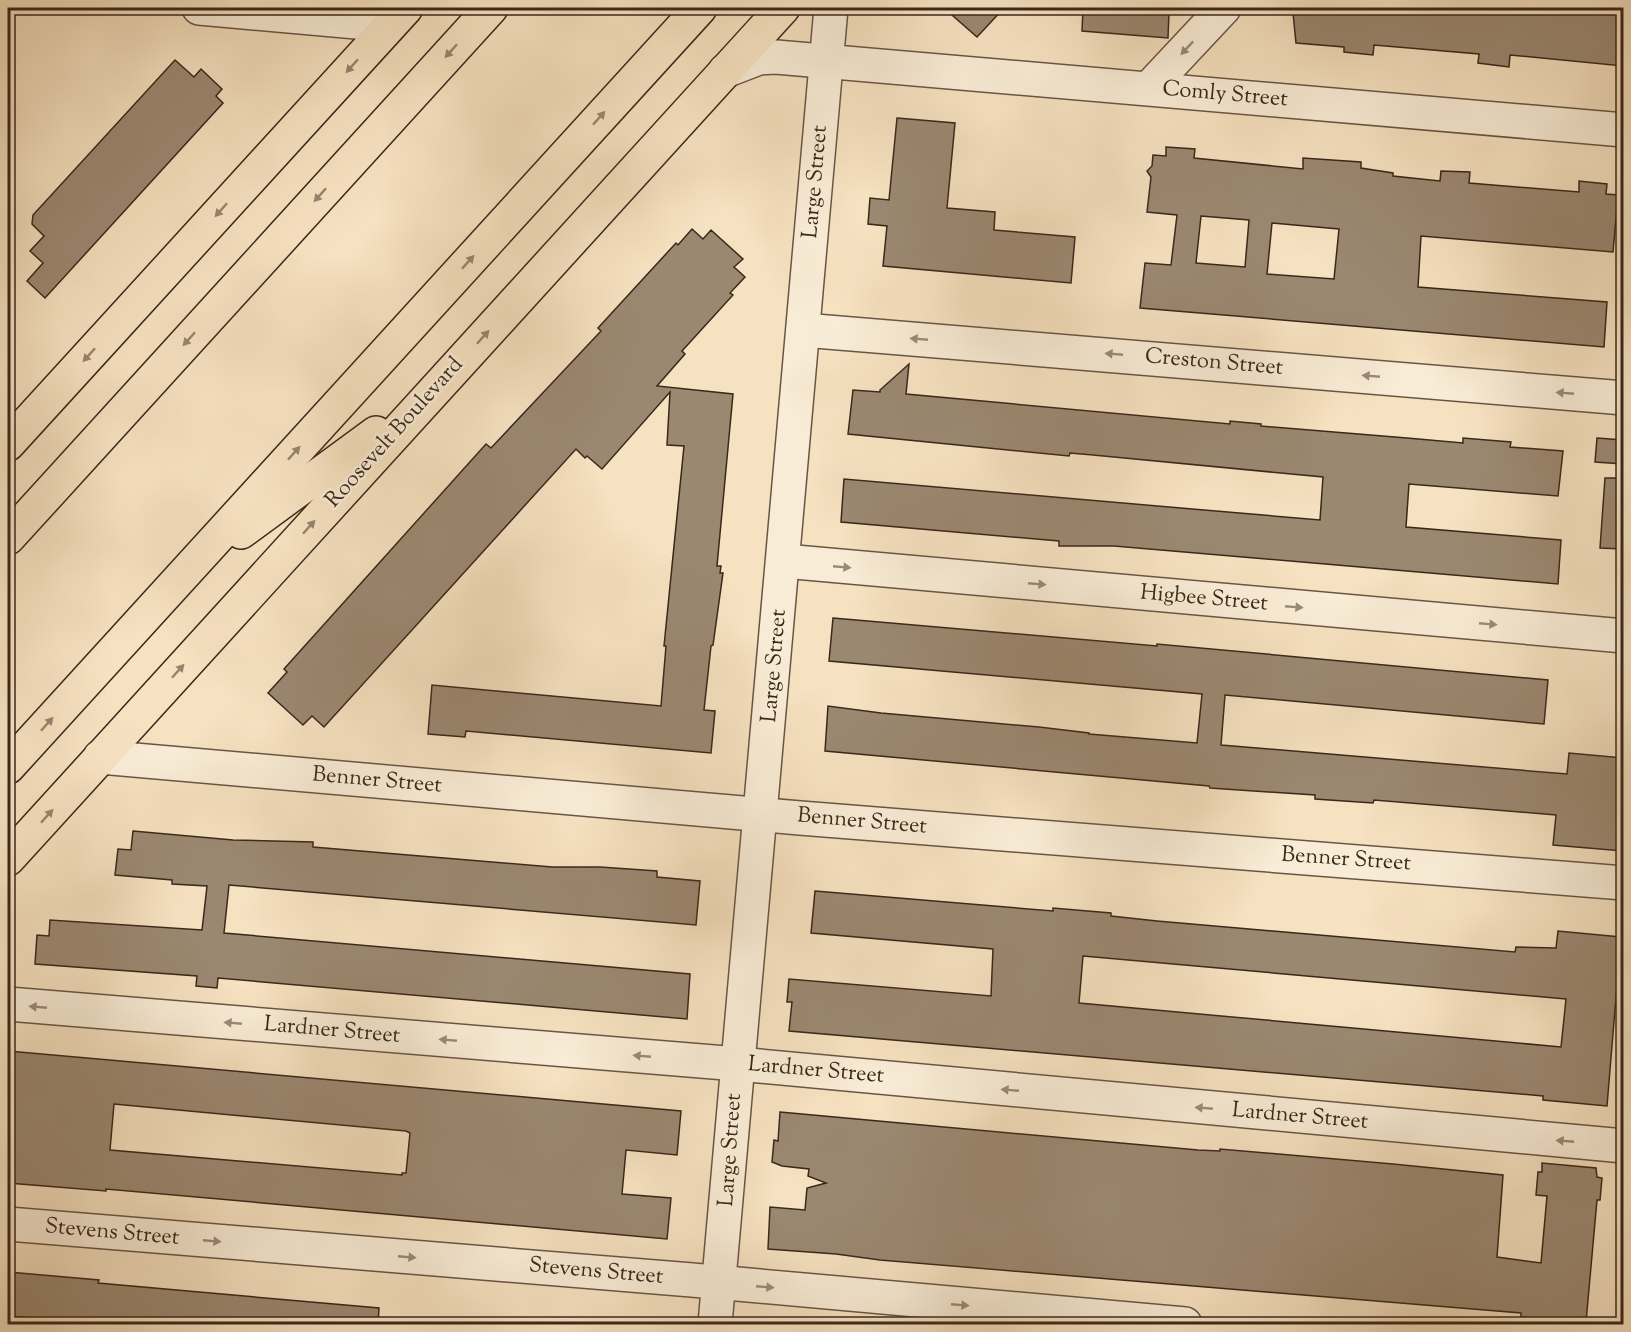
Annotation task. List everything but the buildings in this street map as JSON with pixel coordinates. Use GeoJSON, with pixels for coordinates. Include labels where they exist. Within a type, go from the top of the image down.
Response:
{"type":"FeatureCollection","features":[{"type":"Feature","properties":{"kind":"highway"},"geometry":{"type":"LineString","coordinates":[[8,538],[491,8]]}},
{"type":"Feature","properties":{"kind":"highway"},"geometry":{"type":"LineString","coordinates":[[8,767],[700,8]]}},
{"type":"Feature","properties":{"kind":"highway","name":"Roosevelt Boulevard"},"geometry":{"type":"LineString","coordinates":[[8,859],[783,8]]}},
{"type":"Feature","properties":{"kind":"highway"},"geometry":{"type":"LineString","coordinates":[[8,444],[398,16]]}},
{"type":"Feature","properties":{"kind":"highway"},"geometry":{"type":"LineString","coordinates":[[184,574],[434,390]]}},
{"type":"Feature","properties":{"kind":"highway"},"geometry":{"type":"LineString","coordinates":[[8,518],[77,462]]}},
{"type":"Feature","properties":{"kind":"street"},"geometry":{"type":"LineString","coordinates":[[199,8],[398,16]]}},
{"type":"Feature","properties":{"kind":"street","name":"Large Street"},"geometry":{"type":"LineString","coordinates":[[715,1324],[763,814],[831,8]]}},
{"type":"Feature","properties":{"kind":"street"},"geometry":{"type":"LineString","coordinates":[[1149,88],[1224,8]]}},
{"type":"Feature","properties":{"kind":"street","name":"Comly Street"},"geometry":{"type":"LineString","coordinates":[[725,71],[759,58],[776,57],[1623,130]]}},
{"type":"Feature","properties":{"kind":"street","name":"Creston Street"},"geometry":{"type":"LineString","coordinates":[[804,330],[1623,398]]}},
{"type":"Feature","properties":{"kind":"street","name":"Higbee Street"},"geometry":{"type":"LineString","coordinates":[[784,561],[1623,636]]}},
{"type":"Feature","properties":{"kind":"street","name":"Benner Street"},"geometry":{"type":"LineString","coordinates":[[100,757],[763,814],[1623,883]]}},
{"type":"Feature","properties":{"kind":"street","name":"Lardner Street"},"geometry":{"type":"LineString","coordinates":[[8,1004],[738,1064],[1623,1146]]}},
{"type":"Feature","properties":{"kind":"street","name":"Stevens Street"},"geometry":{"type":"LineString","coordinates":[[8,1224],[1185,1324]]}}]}
